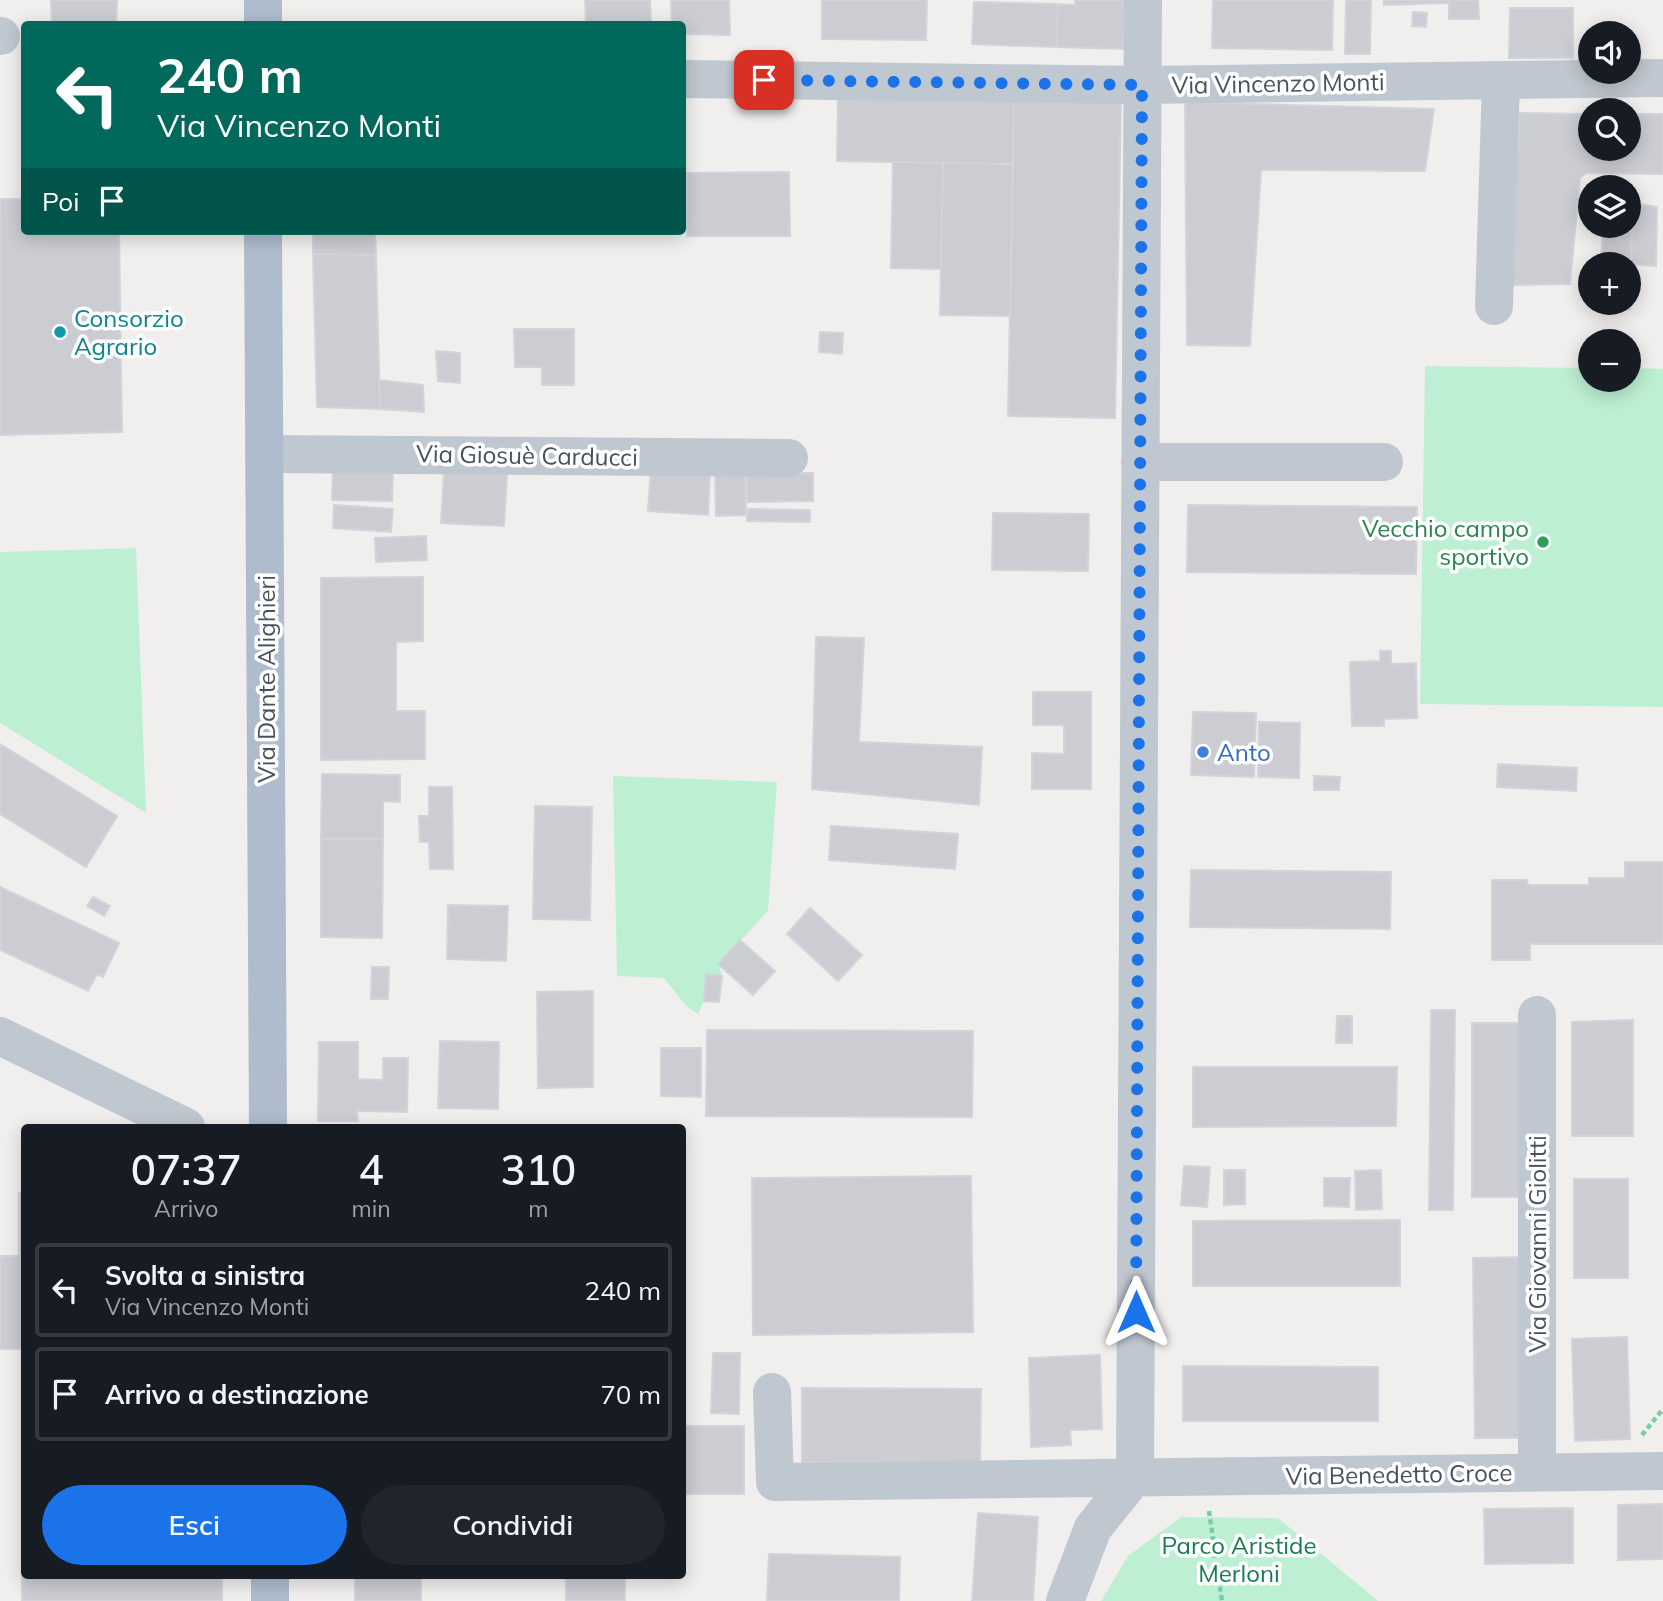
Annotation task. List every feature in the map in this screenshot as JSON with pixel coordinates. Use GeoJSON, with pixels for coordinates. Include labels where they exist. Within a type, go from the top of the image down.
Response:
{"type":"FeatureCollection","features":[{"type":"Feature","properties":{"kind":"main road"},"geometry":{"type":"LineString","coordinates":[[263,0],[263,21]]}},
{"type":"Feature","properties":{"kind":"main road","name":"Via Dante Alighieri"},"geometry":{"type":"LineString","coordinates":[[263,235],[268,1124]]}},
{"type":"Feature","properties":{"kind":"main road"},"geometry":{"type":"LineString","coordinates":[[270,1579],[270,1601]]}},
{"type":"Feature","properties":{"kind":"street"},"geometry":{"type":"LineString","coordinates":[[1065,1601],[1094,1528],[1135,1476],[1143,0]]}},
{"type":"Feature","properties":{"kind":"street","name":"Via Vincenzo Monti"},"geometry":{"type":"LineString","coordinates":[[686,79],[1142,85],[1663,78]]}},
{"type":"Feature","properties":{"kind":"street"},"geometry":{"type":"LineString","coordinates":[[1494,306],[1501,80]]}},
{"type":"Feature","properties":{"kind":"street","name":"Via Giosuè Carducci"},"geometry":{"type":"LineString","coordinates":[[264,454],[789,458]]}},
{"type":"Feature","properties":{"kind":"street"},"geometry":{"type":"LineString","coordinates":[[1140,463],[1384,462]]}},
{"type":"Feature","properties":{"kind":"street","name":"Via Giovanni Giolitti"},"geometry":{"type":"LineString","coordinates":[[1537,1015],[1537,1472]]}},
{"type":"Feature","properties":{"kind":"street"},"geometry":{"type":"LineString","coordinates":[[3,1045],[179,1124]]}},
{"type":"Feature","properties":{"kind":"street","name":"Via Benedetto Croce"},"geometry":{"type":"LineString","coordinates":[[772,1392],[775,1482],[1663,1471]]}},
{"type":"Feature","properties":{"kind":"path"},"geometry":{"type":"LineString","coordinates":[[1203,1476],[1222,1601]]}},
{"type":"Feature","properties":{"kind":"green space","name":"Vecchio campo sportivo"},"geometry":{"type":"Polygon","coordinates":[[[1425,366],[1578,368],[1578,392],[1641,392],[1641,368],[1663,369],[1663,707],[1420,704],[1425,366]]]}},
{"type":"Feature","properties":{"kind":"green space"},"geometry":{"type":"Polygon","coordinates":[[[136,548],[146,813],[0,723],[0,552],[136,548]]]}},
{"type":"Feature","properties":{"kind":"green space"},"geometry":{"type":"Polygon","coordinates":[[[613,776],[777,782],[768,911],[719,964],[722,976],[706,974],[704,1001],[698,1014],[687,1007],[664,978],[617,976],[613,776]]]}},
{"type":"Feature","properties":{"kind":"green space","name":"Parco Aristide Merloni"},"geometry":{"type":"Polygon","coordinates":[[[1181,1517],[1278,1518],[1378,1601],[1101,1601],[1128,1556],[1181,1517]]]}},
{"type":"Feature","properties":{"kind":"building"},"geometry":{"type":"Polygon","coordinates":[[[51,0],[117,0],[116,21],[52,21],[51,0]]]}},
{"type":"Feature","properties":{"kind":"building"},"geometry":{"type":"Polygon","coordinates":[[[585,0],[650,0],[651,21],[586,21],[585,0]]]}},
{"type":"Feature","properties":{"kind":"building"},"geometry":{"type":"Polygon","coordinates":[[[671,0],[729,0],[730,35],[686,34],[686,21],[672,21],[671,0]]]}},
{"type":"Feature","properties":{"kind":"building"},"geometry":{"type":"Polygon","coordinates":[[[822,0],[927,0],[926,40],[822,39],[822,0]]]}},
{"type":"Feature","properties":{"kind":"building"},"geometry":{"type":"Polygon","coordinates":[[[1075,0],[1126,0],[1124,49],[1056,47],[1058,4],[1075,5],[1075,0]]]}},
{"type":"Feature","properties":{"kind":"building"},"geometry":{"type":"Polygon","coordinates":[[[1213,0],[1333,0],[1332,50],[1212,48],[1213,0]]]}},
{"type":"Feature","properties":{"kind":"building"},"geometry":{"type":"Polygon","coordinates":[[[1346,0],[1371,0],[1370,54],[1345,54],[1346,0]]]}},
{"type":"Feature","properties":{"kind":"building"},"geometry":{"type":"Polygon","coordinates":[[[1384,0],[1478,0],[1479,19],[1449,19],[1449,3],[1384,5],[1384,0]]]}},
{"type":"Feature","properties":{"kind":"building"},"geometry":{"type":"Polygon","coordinates":[[[974,2],[1058,4],[1056,47],[972,44],[974,2]]]}},
{"type":"Feature","properties":{"kind":"building"},"geometry":{"type":"Polygon","coordinates":[[[1510,8],[1573,8],[1573,58],[1509,58],[1510,8]]]}},
{"type":"Feature","properties":{"kind":"building"},"geometry":{"type":"Polygon","coordinates":[[[1413,12],[1427,13],[1426,27],[1412,26],[1413,12]]]}},
{"type":"Feature","properties":{"kind":"building"},"geometry":{"type":"Polygon","coordinates":[[[838,97],[1014,100],[1013,164],[837,161],[838,97]]]}},
{"type":"Feature","properties":{"kind":"building"},"geometry":{"type":"Polygon","coordinates":[[[1014,100],[1121,101],[1115,418],[1008,416],[1014,100]]]}},
{"type":"Feature","properties":{"kind":"building"},"geometry":{"type":"Polygon","coordinates":[[[1185,102],[1434,109],[1425,171],[1261,170],[1250,346],[1187,345],[1185,102]]]}},
{"type":"Feature","properties":{"kind":"building"},"geometry":{"type":"Polygon","coordinates":[[[1520,113],[1578,114],[1578,161],[1641,161],[1641,114],[1663,114],[1663,174],[1578,175],[1570,284],[1510,285],[1520,113]]]}},
{"type":"Feature","properties":{"kind":"building"},"geometry":{"type":"Polygon","coordinates":[[[893,162],[943,163],[941,269],[891,268],[893,162]]]}},
{"type":"Feature","properties":{"kind":"building"},"geometry":{"type":"Polygon","coordinates":[[[943,163],[1013,164],[1010,316],[940,315],[943,163]]]}},
{"type":"Feature","properties":{"kind":"building"},"geometry":{"type":"Polygon","coordinates":[[[789,172],[790,236],[687,236],[687,173],[789,172]]]}},
{"type":"Feature","properties":{"kind":"building","name":"Consorzio Agrario"},"geometry":{"type":"Polygon","coordinates":[[[0,199],[21,199],[21,235],[119,235],[122,432],[0,435],[0,199]]]}},
{"type":"Feature","properties":{"kind":"building"},"geometry":{"type":"Polygon","coordinates":[[[1641,204],[1657,207],[1656,266],[1641,265],[1641,252],[1631,252],[1632,238],[1641,238],[1641,204]]]}},
{"type":"Feature","properties":{"kind":"building"},"geometry":{"type":"Polygon","coordinates":[[[313,235],[375,235],[376,255],[313,254],[313,235]]]}},
{"type":"Feature","properties":{"kind":"building"},"geometry":{"type":"Polygon","coordinates":[[[1602,238],[1632,238],[1631,252],[1602,252],[1602,238]]]}},
{"type":"Feature","properties":{"kind":"building"},"geometry":{"type":"Polygon","coordinates":[[[313,254],[376,255],[380,409],[317,407],[313,254]]]}},
{"type":"Feature","properties":{"kind":"building"},"geometry":{"type":"Polygon","coordinates":[[[514,329],[574,329],[574,385],[542,385],[542,367],[515,367],[514,329]]]}},
{"type":"Feature","properties":{"kind":"building"},"geometry":{"type":"Polygon","coordinates":[[[820,332],[843,333],[842,354],[819,352],[820,332]]]}},
{"type":"Feature","properties":{"kind":"building"},"geometry":{"type":"Polygon","coordinates":[[[436,351],[460,353],[460,383],[438,381],[436,351]]]}},
{"type":"Feature","properties":{"kind":"building"},"geometry":{"type":"Polygon","coordinates":[[[379,380],[423,385],[424,412],[380,409],[379,380]]]}},
{"type":"Feature","properties":{"kind":"building"},"geometry":{"type":"Polygon","coordinates":[[[333,467],[393,467],[392,501],[332,500],[333,467]]]}},
{"type":"Feature","properties":{"kind":"building"},"geometry":{"type":"Polygon","coordinates":[[[651,467],[710,471],[708,515],[648,511],[651,467]]]}},
{"type":"Feature","properties":{"kind":"building"},"geometry":{"type":"Polygon","coordinates":[[[444,472],[507,475],[504,526],[441,523],[444,472]]]}},
{"type":"Feature","properties":{"kind":"building"},"geometry":{"type":"Polygon","coordinates":[[[813,473],[813,501],[747,502],[747,474],[813,473]]]}},
{"type":"Feature","properties":{"kind":"building"},"geometry":{"type":"Polygon","coordinates":[[[745,474],[746,515],[716,516],[715,475],[745,474]]]}},
{"type":"Feature","properties":{"kind":"building"},"geometry":{"type":"Polygon","coordinates":[[[334,505],[393,509],[391,532],[333,528],[334,505]]]}},
{"type":"Feature","properties":{"kind":"building"},"geometry":{"type":"Polygon","coordinates":[[[1188,505],[1417,507],[1416,574],[1187,572],[1188,505]]]}},
{"type":"Feature","properties":{"kind":"building"},"geometry":{"type":"Polygon","coordinates":[[[747,509],[810,510],[810,522],[747,521],[747,509]]]}},
{"type":"Feature","properties":{"kind":"building"},"geometry":{"type":"Polygon","coordinates":[[[993,513],[1089,514],[1088,571],[992,570],[993,513]]]}},
{"type":"Feature","properties":{"kind":"building"},"geometry":{"type":"Polygon","coordinates":[[[426,536],[427,560],[376,562],[375,538],[426,536]]]}},
{"type":"Feature","properties":{"kind":"building"},"geometry":{"type":"Polygon","coordinates":[[[423,577],[423,641],[396,642],[396,711],[425,711],[425,759],[321,760],[321,578],[423,577]]]}},
{"type":"Feature","properties":{"kind":"building"},"geometry":{"type":"Polygon","coordinates":[[[816,637],[864,638],[859,742],[982,747],[979,805],[812,789],[816,637]]]}},
{"type":"Feature","properties":{"kind":"building"},"geometry":{"type":"Polygon","coordinates":[[[1380,651],[1391,651],[1391,664],[1416,663],[1417,718],[1384,719],[1384,726],[1352,726],[1350,662],[1380,661],[1380,651]]]}},
{"type":"Feature","properties":{"kind":"building"},"geometry":{"type":"Polygon","coordinates":[[[1033,692],[1091,692],[1091,789],[1032,789],[1032,753],[1064,754],[1064,725],[1033,725],[1033,692]]]}},
{"type":"Feature","properties":{"kind":"building"},"geometry":{"type":"Polygon","coordinates":[[[1193,712],[1256,713],[1254,777],[1191,775],[1193,712]]]}},
{"type":"Feature","properties":{"kind":"building"},"geometry":{"type":"Polygon","coordinates":[[[1259,722],[1300,723],[1299,778],[1258,777],[1259,722]]]}},
{"type":"Feature","properties":{"kind":"building"},"geometry":{"type":"Polygon","coordinates":[[[0,744],[117,816],[86,867],[0,814],[0,744]]]}},
{"type":"Feature","properties":{"kind":"building"},"geometry":{"type":"Polygon","coordinates":[[[1498,764],[1577,768],[1576,791],[1497,787],[1498,764]]]}},
{"type":"Feature","properties":{"kind":"building"},"geometry":{"type":"Polygon","coordinates":[[[322,774],[400,775],[400,802],[383,801],[383,839],[321,839],[322,774]]]}},
{"type":"Feature","properties":{"kind":"building"},"geometry":{"type":"Polygon","coordinates":[[[1314,776],[1340,777],[1339,790],[1314,790],[1314,776]]]}},
{"type":"Feature","properties":{"kind":"building"},"geometry":{"type":"Polygon","coordinates":[[[429,787],[452,787],[453,869],[430,869],[429,842],[420,842],[419,816],[429,816],[429,787]]]}},
{"type":"Feature","properties":{"kind":"building"},"geometry":{"type":"Polygon","coordinates":[[[535,806],[592,807],[590,920],[533,919],[535,806]]]}},
{"type":"Feature","properties":{"kind":"building"},"geometry":{"type":"Polygon","coordinates":[[[831,826],[958,834],[955,869],[829,860],[831,826]]]}},
{"type":"Feature","properties":{"kind":"building"},"geometry":{"type":"Polygon","coordinates":[[[321,839],[383,839],[382,938],[321,937],[321,839]]]}},
{"type":"Feature","properties":{"kind":"building"},"geometry":{"type":"Polygon","coordinates":[[[1625,862],[1663,862],[1663,944],[1530,944],[1530,960],[1492,960],[1492,880],[1527,880],[1528,885],[1589,885],[1589,878],[1625,878],[1625,862]]]}},
{"type":"Feature","properties":{"kind":"building"},"geometry":{"type":"Polygon","coordinates":[[[1191,870],[1391,872],[1390,929],[1190,927],[1191,870]]]}},
{"type":"Feature","properties":{"kind":"building"},"geometry":{"type":"Polygon","coordinates":[[[0,887],[119,943],[103,977],[97,974],[88,991],[0,950],[0,887]]]}},
{"type":"Feature","properties":{"kind":"building"},"geometry":{"type":"Polygon","coordinates":[[[93,897],[110,906],[104,916],[87,906],[93,897]]]}},
{"type":"Feature","properties":{"kind":"building"},"geometry":{"type":"Polygon","coordinates":[[[448,905],[508,906],[506,961],[447,959],[448,905]]]}},
{"type":"Feature","properties":{"kind":"building"},"geometry":{"type":"Polygon","coordinates":[[[810,908],[862,955],[838,981],[787,934],[810,908]]]}},
{"type":"Feature","properties":{"kind":"building"},"geometry":{"type":"Polygon","coordinates":[[[740,940],[775,971],[753,995],[718,964],[740,940]]]}},
{"type":"Feature","properties":{"kind":"building"},"geometry":{"type":"Polygon","coordinates":[[[372,967],[389,967],[388,999],[371,999],[372,967]]]}},
{"type":"Feature","properties":{"kind":"building"},"geometry":{"type":"Polygon","coordinates":[[[706,974],[722,976],[719,1002],[704,1001],[706,974]]]}},
{"type":"Feature","properties":{"kind":"building"},"geometry":{"type":"Polygon","coordinates":[[[593,991],[593,1087],[538,1088],[537,992],[593,991]]]}},
{"type":"Feature","properties":{"kind":"building"},"geometry":{"type":"Polygon","coordinates":[[[1431,1010],[1455,1010],[1453,1210],[1429,1210],[1431,1010]]]}},
{"type":"Feature","properties":{"kind":"building"},"geometry":{"type":"Polygon","coordinates":[[[1337,1016],[1352,1016],[1352,1043],[1336,1043],[1337,1016]]]}},
{"type":"Feature","properties":{"kind":"building"},"geometry":{"type":"Polygon","coordinates":[[[1633,1020],[1633,1136],[1572,1136],[1572,1022],[1633,1020]]]}},
{"type":"Feature","properties":{"kind":"building"},"geometry":{"type":"Polygon","coordinates":[[[1472,1023],[1530,1023],[1530,1197],[1472,1197],[1472,1023]]]}},
{"type":"Feature","properties":{"kind":"building"},"geometry":{"type":"Polygon","coordinates":[[[707,1030],[973,1031],[972,1117],[706,1116],[707,1030]]]}},
{"type":"Feature","properties":{"kind":"building"},"geometry":{"type":"Polygon","coordinates":[[[440,1041],[499,1042],[498,1109],[438,1108],[440,1041]]]}},
{"type":"Feature","properties":{"kind":"building"},"geometry":{"type":"Polygon","coordinates":[[[319,1042],[358,1042],[358,1079],[383,1080],[383,1058],[408,1058],[407,1112],[357,1111],[358,1121],[318,1121],[319,1042]]]}},
{"type":"Feature","properties":{"kind":"building"},"geometry":{"type":"Polygon","coordinates":[[[661,1048],[701,1048],[701,1097],[661,1096],[661,1048]]]}},
{"type":"Feature","properties":{"kind":"building"},"geometry":{"type":"Polygon","coordinates":[[[1193,1067],[1397,1067],[1396,1126],[1193,1127],[1193,1067]]]}},
{"type":"Feature","properties":{"kind":"building"},"geometry":{"type":"Polygon","coordinates":[[[1184,1166],[1210,1167],[1207,1207],[1181,1205],[1184,1166]]]}},
{"type":"Feature","properties":{"kind":"building"},"geometry":{"type":"Polygon","coordinates":[[[1224,1170],[1245,1170],[1245,1204],[1224,1205],[1224,1170]]]}},
{"type":"Feature","properties":{"kind":"building"},"geometry":{"type":"Polygon","coordinates":[[[1381,1170],[1382,1209],[1356,1210],[1355,1171],[1381,1170]]]}},
{"type":"Feature","properties":{"kind":"building"},"geometry":{"type":"Polygon","coordinates":[[[971,1176],[973,1332],[753,1335],[752,1178],[971,1176]]]}},
{"type":"Feature","properties":{"kind":"building"},"geometry":{"type":"Polygon","coordinates":[[[1324,1178],[1350,1178],[1349,1207],[1324,1206],[1324,1178]]]}},
{"type":"Feature","properties":{"kind":"building"},"geometry":{"type":"Polygon","coordinates":[[[1574,1179],[1628,1179],[1628,1278],[1574,1278],[1574,1179]]]}},
{"type":"Feature","properties":{"kind":"building"},"geometry":{"type":"Polygon","coordinates":[[[21,1193],[21,1349],[0,1349],[0,1256],[19,1256],[21,1193]]]}},
{"type":"Feature","properties":{"kind":"building"},"geometry":{"type":"Polygon","coordinates":[[[1400,1220],[1400,1286],[1193,1286],[1193,1221],[1400,1220]]]}},
{"type":"Feature","properties":{"kind":"building"},"geometry":{"type":"Polygon","coordinates":[[[1531,1257],[1534,1438],[1475,1438],[1473,1258],[1531,1257]]]}},
{"type":"Feature","properties":{"kind":"building"},"geometry":{"type":"Polygon","coordinates":[[[1627,1337],[1630,1439],[1575,1441],[1572,1339],[1627,1337]]]}},
{"type":"Feature","properties":{"kind":"building"},"geometry":{"type":"Polygon","coordinates":[[[713,1353],[740,1353],[739,1414],[711,1413],[713,1353]]]}},
{"type":"Feature","properties":{"kind":"building"},"geometry":{"type":"Polygon","coordinates":[[[1100,1355],[1102,1429],[1070,1430],[1071,1445],[1031,1447],[1029,1358],[1100,1355]]]}},
{"type":"Feature","properties":{"kind":"building"},"geometry":{"type":"Polygon","coordinates":[[[1183,1366],[1378,1367],[1378,1421],[1183,1421],[1183,1366]]]}},
{"type":"Feature","properties":{"kind":"building"},"geometry":{"type":"Polygon","coordinates":[[[802,1388],[981,1389],[980,1463],[802,1462],[802,1388]]]}},
{"type":"Feature","properties":{"kind":"building"},"geometry":{"type":"Polygon","coordinates":[[[686,1426],[744,1426],[744,1494],[686,1494],[686,1426]]]}},
{"type":"Feature","properties":{"kind":"building"},"geometry":{"type":"Polygon","coordinates":[[[1663,1504],[1663,1559],[1618,1560],[1618,1505],[1663,1504]]]}},
{"type":"Feature","properties":{"kind":"building"},"geometry":{"type":"Polygon","coordinates":[[[1573,1508],[1573,1563],[1485,1564],[1484,1509],[1573,1508]]]}},
{"type":"Feature","properties":{"kind":"building"},"geometry":{"type":"Polygon","coordinates":[[[978,1513],[1038,1517],[1033,1601],[972,1601],[978,1513]]]}},
{"type":"Feature","properties":{"kind":"building"},"geometry":{"type":"Polygon","coordinates":[[[769,1554],[900,1557],[899,1601],[767,1601],[769,1554]]]}},
{"type":"Feature","properties":{"kind":"building"},"geometry":{"type":"Polygon","coordinates":[[[22,1579],[222,1579],[222,1601],[22,1601],[22,1579]]]}},
{"type":"Feature","properties":{"kind":"building"},"geometry":{"type":"Polygon","coordinates":[[[355,1579],[421,1579],[421,1601],[355,1601],[355,1579]]]}},
{"type":"Feature","properties":{"kind":"building"},"geometry":{"type":"Polygon","coordinates":[[[566,1579],[625,1579],[625,1601],[566,1601],[566,1579]]]}},
{"type":"Feature","properties":{"kind":"place","name":"Consorzio Agrario"},"geometry":{"type":"Point","coordinates":[60,332]}},
{"type":"Feature","properties":{"kind":"place","name":"Vecchio campo sportivo"},"geometry":{"type":"Point","coordinates":[1543,542]}},
{"type":"Feature","properties":{"kind":"place","name":"Anto"},"geometry":{"type":"Point","coordinates":[1203,752]}},
{"type":"Feature","properties":{"kind":"route"},"geometry":{"type":"LineString","coordinates":[[764,80],[1142,85],[1136,1312]]}}]}
